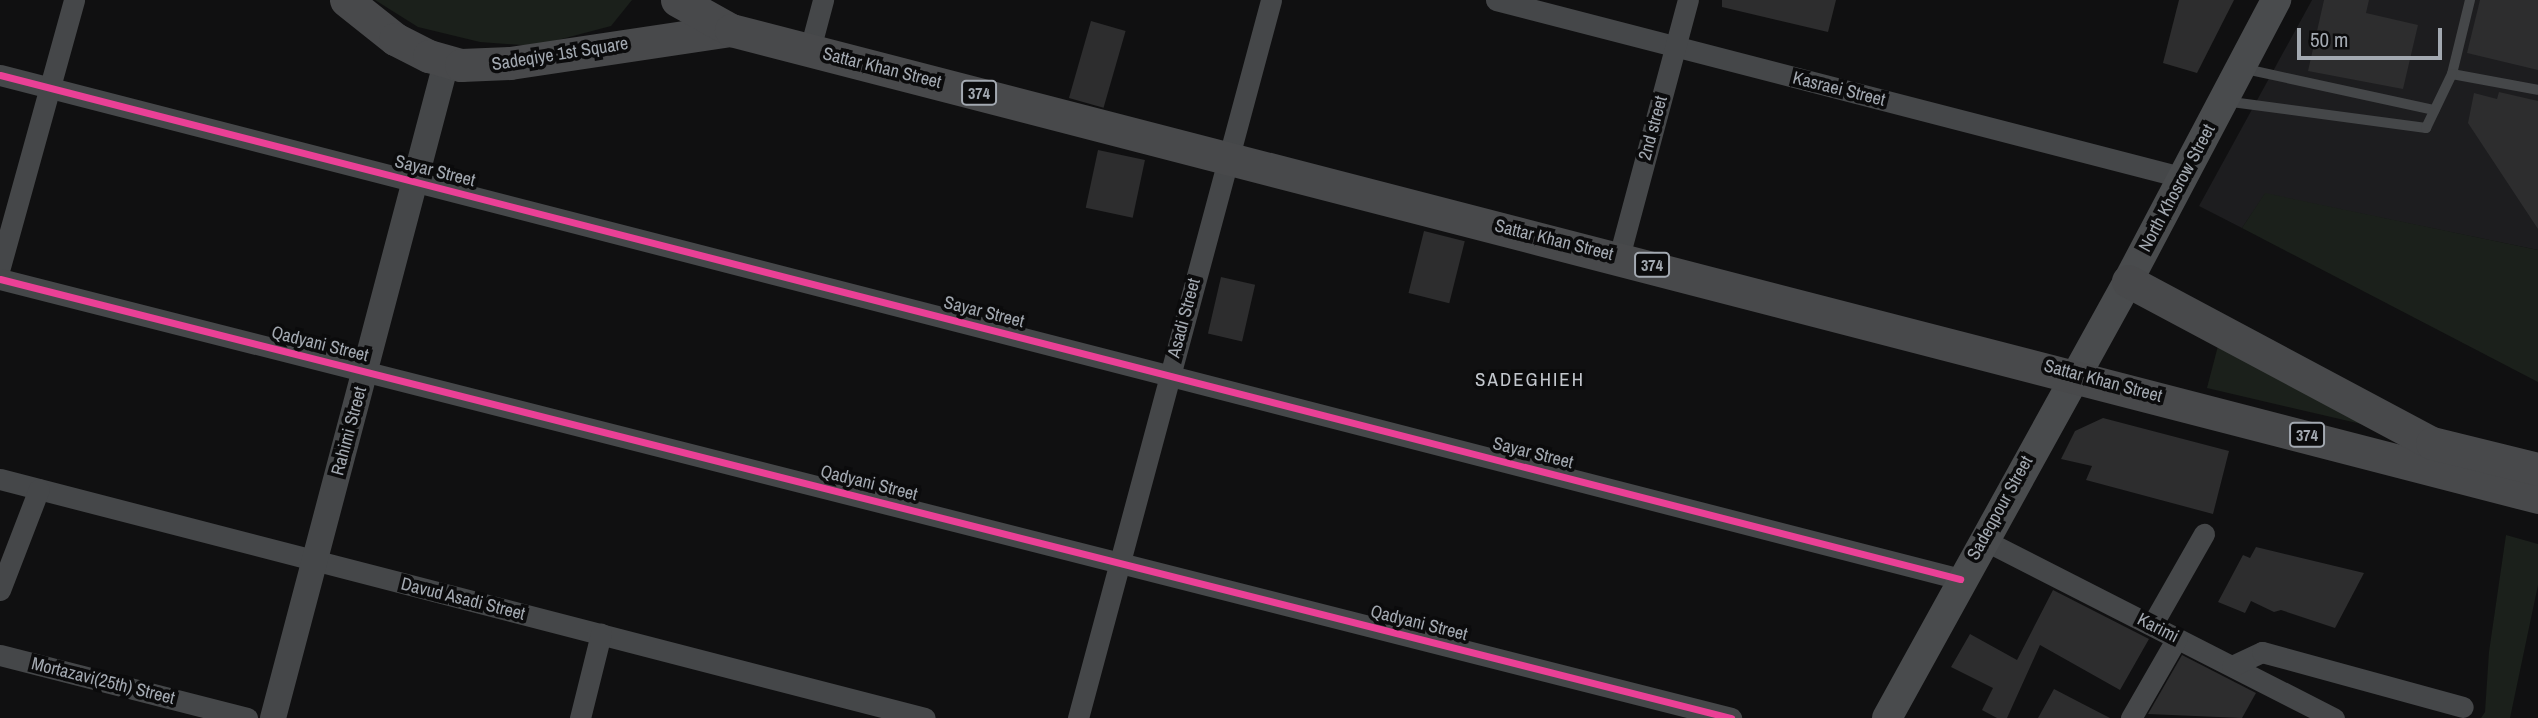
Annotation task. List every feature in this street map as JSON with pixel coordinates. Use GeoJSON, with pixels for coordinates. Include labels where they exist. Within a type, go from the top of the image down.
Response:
{"type":"FeatureCollection","features":[{"type":"Feature","properties":{"kind":"main road","name":"Sadeqiye 1st Square"},"geometry":{"type":"LineString","coordinates":[[346,0],[395,39],[446,63],[510,63],[731,30]]}},
{"type":"Feature","properties":{"kind":"main road"},"geometry":{"type":"LineString","coordinates":[[677,0],[731,30]]}},
{"type":"Feature","properties":{"kind":"main road","name":"North Khosrow Street"},"geometry":{"type":"LineString","coordinates":[[2076,374],[2276,0]]}},
{"type":"Feature","properties":{"kind":"main road","name":"Sattar Khan Street"},"geometry":{"type":"LineString","coordinates":[[731,30],[2076,374],[2538,496]]}},
{"type":"Feature","properties":{"kind":"main road"},"geometry":{"type":"LineString","coordinates":[[2128,281],[2432,443],[2538,469]]}},
{"type":"Feature","properties":{"kind":"main road","name":"Sadeqpour Street"},"geometry":{"type":"LineString","coordinates":[[1887,718],[1960,579],[2076,374]]}},
{"type":"Feature","properties":{"kind":"street"},"geometry":{"type":"LineString","coordinates":[[0,267],[74,0]]}},
{"type":"Feature","properties":{"kind":"street"},"geometry":{"type":"LineString","coordinates":[[810,49],[823,0]]}},
{"type":"Feature","properties":{"kind":"street","name":"Asadi Street"},"geometry":{"type":"LineString","coordinates":[[1078,718],[1117,562],[1271,0]]}},
{"type":"Feature","properties":{"kind":"street","name":"Kasraei Street"},"geometry":{"type":"LineString","coordinates":[[1496,0],[2181,177]]}},
{"type":"Feature","properties":{"kind":"street","name":"2nd street"},"geometry":{"type":"LineString","coordinates":[[1619,257],[1688,0]]}},
{"type":"Feature","properties":{"kind":"street","name":"Rahimi Street"},"geometry":{"type":"LineString","coordinates":[[273,718],[446,63]]}},
{"type":"Feature","properties":{"kind":"street","name":"Sayar Street"},"geometry":{"type":"LineString","coordinates":[[0,75],[1960,579]]}},
{"type":"Feature","properties":{"kind":"street","name":"Qadyani Street"},"geometry":{"type":"LineString","coordinates":[[0,279],[1731,718]]}},
{"type":"Feature","properties":{"kind":"street","name":"Davud Asadi Street"},"geometry":{"type":"LineString","coordinates":[[0,479],[925,718]]}},
{"type":"Feature","properties":{"kind":"street"},"geometry":{"type":"LineString","coordinates":[[0,590],[39,489]]}},
{"type":"Feature","properties":{"kind":"street"},"geometry":{"type":"LineString","coordinates":[[2152,625],[2204,534]]}},
{"type":"Feature","properties":{"kind":"street","name":"Karimi"},"geometry":{"type":"LineString","coordinates":[[1982,539],[2334,718]]}},
{"type":"Feature","properties":{"kind":"street"},"geometry":{"type":"LineString","coordinates":[[580,718],[601,635]]}},
{"type":"Feature","properties":{"kind":"street"},"geometry":{"type":"LineString","coordinates":[[2132,718],[2177,638]]}},
{"type":"Feature","properties":{"kind":"street"},"geometry":{"type":"LineString","coordinates":[[2232,666],[2262,652],[2463,707]]}},
{"type":"Feature","properties":{"kind":"street","name":"Mortazavi(25th) Street"},"geometry":{"type":"LineString","coordinates":[[0,655],[247,718]]}},
{"type":"Feature","properties":{"kind":"lane"},"geometry":{"type":"LineString","coordinates":[[2222,100],[2426,128],[2452,74],[2470,0]]}},
{"type":"Feature","properties":{"kind":"lane"},"geometry":{"type":"LineString","coordinates":[[2240,67],[2434,110]]}},
{"type":"Feature","properties":{"kind":"lane"},"geometry":{"type":"LineString","coordinates":[[2452,74],[2538,90]]}},
{"type":"Feature","properties":{"kind":"shaded area"},"geometry":{"type":"Polygon","coordinates":[[[375,0],[632,0],[611,26],[535,46],[480,42],[418,27],[375,0]]]}},
{"type":"Feature","properties":{"kind":"shaded area"},"geometry":{"type":"Polygon","coordinates":[[[2312,0],[2538,0],[2538,250],[2265,194],[2242,228],[2199,206],[2312,0]]]}},
{"type":"Feature","properties":{"kind":"shaded area"},"geometry":{"type":"Polygon","coordinates":[[[2265,193],[2538,250],[2538,382],[2242,228],[2265,193]]]}},
{"type":"Feature","properties":{"kind":"shaded area"},"geometry":{"type":"Polygon","coordinates":[[[2218,346],[2370,426],[2207,388],[2218,346]]]}},
{"type":"Feature","properties":{"kind":"shaded area"},"geometry":{"type":"Polygon","coordinates":[[[2506,535],[2538,544],[2538,585],[2510,718],[2481,718],[2485,712],[2489,652],[2506,535]]]}},
{"type":"Feature","properties":{"kind":"building"},"geometry":{"type":"Polygon","coordinates":[[[1722,0],[1836,0],[1828,32],[1722,7],[1722,0]]]}},
{"type":"Feature","properties":{"kind":"building"},"geometry":{"type":"Polygon","coordinates":[[[2179,0],[2234,0],[2197,73],[2163,63],[2179,0]]]}},
{"type":"Feature","properties":{"kind":"building"},"geometry":{"type":"Polygon","coordinates":[[[2324,0],[2369,0],[2366,13],[2418,25],[2403,89],[2308,71],[2324,0]]]}},
{"type":"Feature","properties":{"kind":"building"},"geometry":{"type":"Polygon","coordinates":[[[2480,0],[2538,0],[2538,70],[2467,53],[2480,0]]]}},
{"type":"Feature","properties":{"kind":"building"},"geometry":{"type":"Polygon","coordinates":[[[1091,21],[1126,31],[1104,108],[1069,98],[1091,21]]]}},
{"type":"Feature","properties":{"kind":"building"},"geometry":{"type":"Polygon","coordinates":[[[2499,92],[2538,101],[2538,229],[2468,123],[2474,93],[2497,99],[2499,92]]]}},
{"type":"Feature","properties":{"kind":"building"},"geometry":{"type":"Polygon","coordinates":[[[1098,150],[1145,160],[1133,218],[1086,208],[1098,150]]]}},
{"type":"Feature","properties":{"kind":"building"},"geometry":{"type":"Polygon","coordinates":[[[1424,231],[1465,241],[1449,303],[1409,293],[1424,231]]]}},
{"type":"Feature","properties":{"kind":"building"},"geometry":{"type":"Polygon","coordinates":[[[1221,277],[1255,285],[1242,341],[1208,334],[1221,277]]]}},
{"type":"Feature","properties":{"kind":"building"},"geometry":{"type":"Polygon","coordinates":[[[2103,418],[2229,451],[2213,514],[2086,480],[2092,466],[2061,459],[2075,431],[2103,418]]]}},
{"type":"Feature","properties":{"kind":"building"},"geometry":{"type":"Polygon","coordinates":[[[2256,547],[2364,573],[2335,628],[2281,610],[2274,612],[2251,601],[2245,613],[2218,602],[2243,555],[2250,558],[2256,547]]]}},
{"type":"Feature","properties":{"kind":"building"},"geometry":{"type":"Polygon","coordinates":[[[2053,590],[2149,639],[2120,690],[2040,645],[2007,718],[1997,718],[1982,710],[1993,688],[1951,667],[1970,634],[2017,660],[2053,590]]]}},
{"type":"Feature","properties":{"kind":"building"},"geometry":{"type":"Polygon","coordinates":[[[2182,655],[2256,693],[2242,718],[2148,714],[2182,655]]]}},
{"type":"Feature","properties":{"kind":"building"},"geometry":{"type":"Polygon","coordinates":[[[2054,689],[2079,702],[2110,718],[2038,718],[2054,689]]]}},
{"type":"Feature","properties":{"kind":"cycle path"},"geometry":{"type":"LineString","coordinates":[[0,75],[1960,579]]}},
{"type":"Feature","properties":{"kind":"cycle path"},"geometry":{"type":"LineString","coordinates":[[0,279],[1731,718]]}},
{"type":"Feature","properties":{"kind":"district","name":"SADEGHIEH"},"geometry":{"type":"Point","coordinates":[1530,380]}}]}
